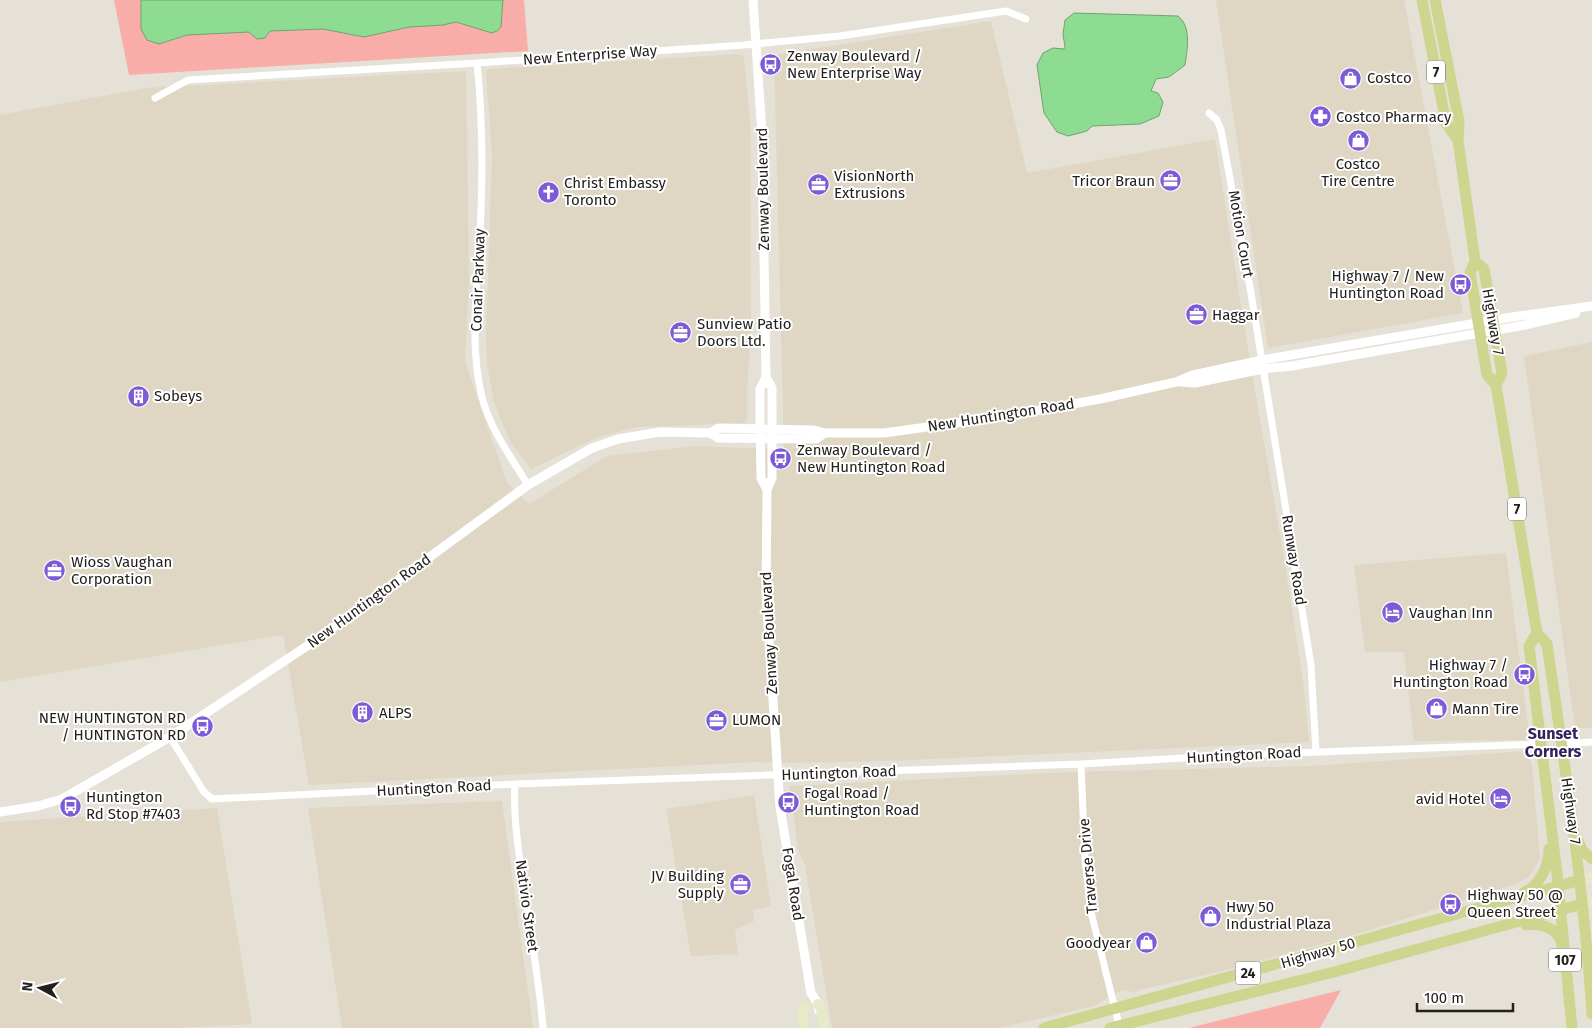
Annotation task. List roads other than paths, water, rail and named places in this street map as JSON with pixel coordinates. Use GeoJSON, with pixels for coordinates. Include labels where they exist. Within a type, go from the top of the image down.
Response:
{"type":"FeatureCollection","features":[{"type":"Feature","properties":{"kind":"main road","name":"Highway 7"},"geometry":{"type":"LineString","coordinates":[[1422,0],[1446,123],[1458,140]]}},
{"type":"Feature","properties":{"kind":"main road","name":"Highway 7"},"geometry":{"type":"LineString","coordinates":[[1436,0],[1459,121],[1458,140],[1475,261],[1470,272],[1479,328],[1487,375],[1496,385],[1536,633],[1547,644],[1571,804],[1580,880],[1587,902]]}},
{"type":"Feature","properties":{"kind":"main road","name":"Highway 7"},"geometry":{"type":"LineString","coordinates":[[1475,261],[1484,269],[1494,325],[1502,373],[1496,385]]}},
{"type":"Feature","properties":{"kind":"main road","name":"Highway 7"},"geometry":{"type":"LineString","coordinates":[[1536,633],[1529,646],[1558,886]]}},
{"type":"Feature","properties":{"kind":"main road"},"geometry":{"type":"LineString","coordinates":[[1477,908],[1526,892],[1542,874],[1549,854],[1543,799],[1547,794]]}},
{"type":"Feature","properties":{"kind":"main road"},"geometry":{"type":"LineString","coordinates":[[1571,804],[1573,806],[1578,843],[1583,851],[1592,859]]}},
{"type":"Feature","properties":{"kind":"main road","name":"Highway 50"},"geometry":{"type":"LineString","coordinates":[[1044,1028],[1592,876]]}},
{"type":"Feature","properties":{"kind":"main road","name":"107"},"geometry":{"type":"LineString","coordinates":[[1558,886],[1572,1028]]}},
{"type":"Feature","properties":{"kind":"main road","name":"Highway 50"},"geometry":{"type":"LineString","coordinates":[[1115,1027],[1334,972],[1587,902]]}},
{"type":"Feature","properties":{"kind":"main road","name":"107"},"geometry":{"type":"LineString","coordinates":[[1587,902],[1592,1014]]}},
{"type":"Feature","properties":{"kind":"main road"},"geometry":{"type":"LineString","coordinates":[[1476,933],[1483,937],[1533,923],[1555,932],[1561,941],[1570,1011]]}},
{"type":"Feature","properties":{"kind":"main road"},"geometry":{"type":"LineString","coordinates":[[1592,930],[1592,949]]}},
{"type":"Feature","properties":{"kind":"main road"},"geometry":{"type":"LineString","coordinates":[[818,1004],[821,1009],[823,1028]]}},
{"type":"Feature","properties":{"kind":"main road"},"geometry":{"type":"LineString","coordinates":[[804,1028],[802,1015],[805,1006]]}},
{"type":"Feature","properties":{"kind":"street","name":"Zenway Boulevard"},"geometry":{"type":"LineString","coordinates":[[753,0],[762,134],[766,377],[760,389],[761,478],[767,490]]}},
{"type":"Feature","properties":{"kind":"street","name":"New Enterprise Way"},"geometry":{"type":"LineString","coordinates":[[155,98],[188,80],[477,63],[840,36],[1006,11],[1026,19]]}},
{"type":"Feature","properties":{"kind":"street","name":"Conair Parkway"},"geometry":{"type":"LineString","coordinates":[[477,63],[483,149],[476,300],[476,362],[483,398],[495,431],[528,485]]}},
{"type":"Feature","properties":{"kind":"street","name":"Motion Court"},"geometry":{"type":"LineString","coordinates":[[1209,112],[1217,120],[1221,130],[1263,365]]}},
{"type":"Feature","properties":{"kind":"street","name":"New Huntington Road"},"geometry":{"type":"LineString","coordinates":[[0,812],[38,806],[62,799],[170,737],[319,638],[528,485],[592,448],[615,440],[660,432],[710,433],[718,438],[814,430],[825,434],[884,433],[940,426],[1100,399],[1176,382],[1193,375],[1263,365],[1494,325],[1524,325],[1592,307]]}},
{"type":"Feature","properties":{"kind":"street","name":"Runway Road"},"geometry":{"type":"LineString","coordinates":[[1263,365],[1311,665],[1316,752]]}},
{"type":"Feature","properties":{"kind":"street","name":"Zenway Boulevard"},"geometry":{"type":"LineString","coordinates":[[766,377],[772,388],[772,478],[767,490],[766,594],[778,775]]}},
{"type":"Feature","properties":{"kind":"street","name":"Huntington Road"},"geometry":{"type":"LineString","coordinates":[[170,737],[204,792],[212,799],[515,784],[1081,764],[1236,755],[1542,744]]}},
{"type":"Feature","properties":{"kind":"street"},"geometry":{"type":"LineString","coordinates":[[1561,744],[1592,742]]}},
{"type":"Feature","properties":{"kind":"street","name":"Traverse Drive"},"geometry":{"type":"LineString","coordinates":[[1081,764],[1085,859],[1089,895],[1099,946],[1116,1009],[1115,1027]]}},
{"type":"Feature","properties":{"kind":"street","name":"Fogal Road"},"geometry":{"type":"LineString","coordinates":[[778,775],[780,807],[812,993],[818,1004]]}},
{"type":"Feature","properties":{"kind":"street","name":"Nativio Street"},"geometry":{"type":"LineString","coordinates":[[515,784],[514,806],[519,858],[543,1028]]}},
{"type":"Feature","properties":{"kind":"street"},"geometry":{"type":"LineString","coordinates":[[809,1028],[805,1006],[812,993]]}},
{"type":"Feature","properties":{"kind":"place","name":"Zenway Boulevard / New Enterprise Way"},"geometry":{"type":"Point","coordinates":[771,65]}},
{"type":"Feature","properties":{"kind":"place","name":"Costco"},"geometry":{"type":"Point","coordinates":[1351,78]}},
{"type":"Feature","properties":{"kind":"place","name":"Costco Pharmacy"},"geometry":{"type":"Point","coordinates":[1320,117]}},
{"type":"Feature","properties":{"kind":"place","name":"Costco Tire Centre"},"geometry":{"type":"Point","coordinates":[1358,141]}},
{"type":"Feature","properties":{"kind":"place","name":"Tricor Braun"},"geometry":{"type":"Point","coordinates":[1171,181]}},
{"type":"Feature","properties":{"kind":"place","name":"VisionNorth Extrusions"},"geometry":{"type":"Point","coordinates":[818,185]}},
{"type":"Feature","properties":{"kind":"place","name":"Christ Embassy Toronto"},"geometry":{"type":"Point","coordinates":[548,192]}},
{"type":"Feature","properties":{"kind":"place","name":"Highway 7 / New Huntington Road"},"geometry":{"type":"Point","coordinates":[1460,285]}},
{"type":"Feature","properties":{"kind":"place","name":"Haggar"},"geometry":{"type":"Point","coordinates":[1196,315]}},
{"type":"Feature","properties":{"kind":"place","name":"Sunview Patio Doors Ltd."},"geometry":{"type":"Point","coordinates":[681,333]}},
{"type":"Feature","properties":{"kind":"place","name":"Sobeys"},"geometry":{"type":"Point","coordinates":[138,396]}},
{"type":"Feature","properties":{"kind":"place","name":"Zenway Boulevard / New Huntington Road"},"geometry":{"type":"Point","coordinates":[781,459]}},
{"type":"Feature","properties":{"kind":"place","name":"Wioss Vaughan Corporation"},"geometry":{"type":"Point","coordinates":[55,571]}},
{"type":"Feature","properties":{"kind":"place","name":"Vaughan Inn"},"geometry":{"type":"Point","coordinates":[1393,613]}},
{"type":"Feature","properties":{"kind":"place","name":"Highway 7 / Huntington Road"},"geometry":{"type":"Point","coordinates":[1524,674]}},
{"type":"Feature","properties":{"kind":"place","name":"Mann Tire"},"geometry":{"type":"Point","coordinates":[1436,709]}},
{"type":"Feature","properties":{"kind":"place","name":"ALPS"},"geometry":{"type":"Point","coordinates":[363,713]}},
{"type":"Feature","properties":{"kind":"place","name":"LUMON"},"geometry":{"type":"Point","coordinates":[716,720]}},
{"type":"Feature","properties":{"kind":"place","name":"NEW HUNTINGTON RD / HUNTINGTON RD"},"geometry":{"type":"Point","coordinates":[202,727]}},
{"type":"Feature","properties":{"kind":"place","name":"avid Hotel"},"geometry":{"type":"Point","coordinates":[1501,799]}},
{"type":"Feature","properties":{"kind":"place","name":"Fogal Road / Huntington Road"},"geometry":{"type":"Point","coordinates":[788,802]}},
{"type":"Feature","properties":{"kind":"place","name":"Huntington Rd Stop #7403"},"geometry":{"type":"Point","coordinates":[70,806]}},
{"type":"Feature","properties":{"kind":"place","name":"JV Building Supply"},"geometry":{"type":"Point","coordinates":[740,885]}},
{"type":"Feature","properties":{"kind":"place","name":"Highway 50 @ Queen Street"},"geometry":{"type":"Point","coordinates":[1451,904]}},
{"type":"Feature","properties":{"kind":"place","name":"Hwy 50 Industrial Plaza"},"geometry":{"type":"Point","coordinates":[1210,916]}},
{"type":"Feature","properties":{"kind":"place","name":"Goodyear"},"geometry":{"type":"Point","coordinates":[1147,943]}},
{"type":"Feature","properties":{"kind":"district","name":"Sunset Corners"},"geometry":{"type":"Point","coordinates":[1553,742]}}]}
